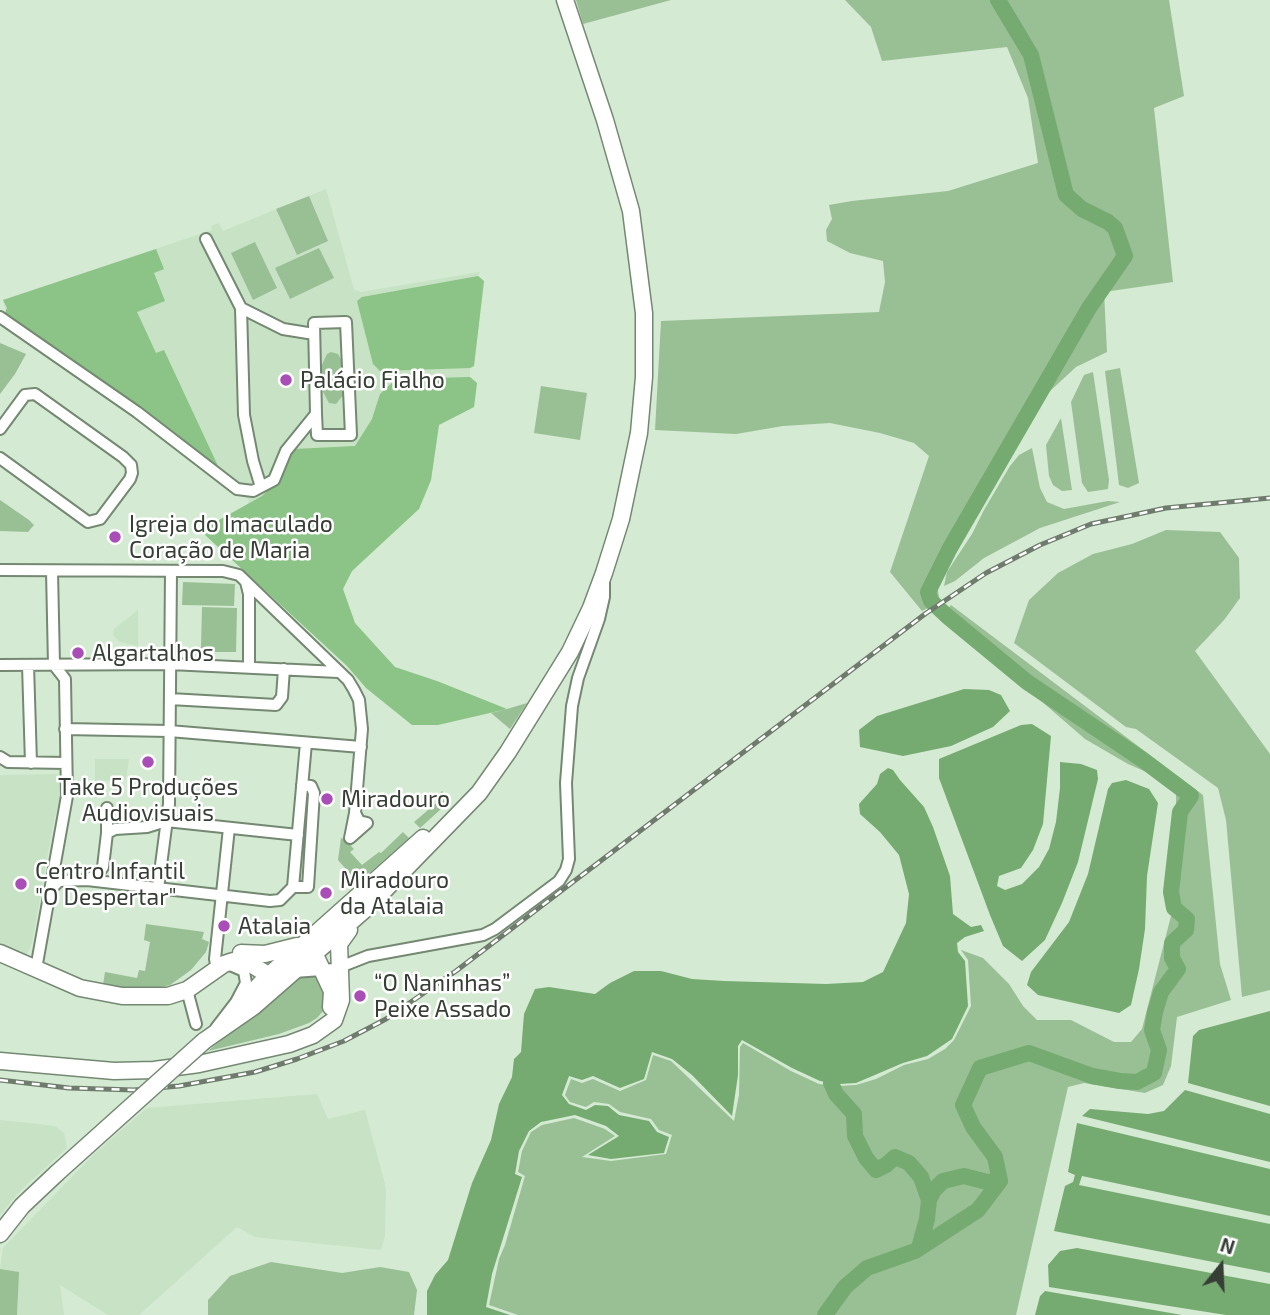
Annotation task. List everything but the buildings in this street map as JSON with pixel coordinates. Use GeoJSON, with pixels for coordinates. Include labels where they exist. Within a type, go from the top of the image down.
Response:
{"type":"FeatureCollection","features":[{"type":"Feature","properties":{"kind":"main road"},"geometry":{"type":"LineString","coordinates":[[250,1055],[308,1030],[331,1010],[333,1000],[330,962],[344,935],[479,793],[508,752],[570,652],[591,608],[621,519],[639,433],[644,377],[643,313],[638,260],[628,200],[606,120],[565,0]]}},
{"type":"Feature","properties":{"kind":"main road"},"geometry":{"type":"LineString","coordinates":[[0,1234],[38,1190],[208,1037],[270,975],[290,950],[317,933],[457,808],[508,752]]}},
{"type":"Feature","properties":{"kind":"main road"},"geometry":{"type":"LineString","coordinates":[[0,1061],[114,1071],[154,1070],[250,1055],[289,1044],[325,1028],[334,1020],[338,1011],[341,989],[330,962],[317,941],[370,892],[401,858]]}},
{"type":"Feature","properties":{"kind":"main road"},"geometry":{"type":"LineString","coordinates":[[141,998],[177,988],[219,964],[240,961],[277,976],[330,962],[393,883]]}},
{"type":"Feature","properties":{"kind":"main road"},"geometry":{"type":"LineString","coordinates":[[0,953],[95,992],[141,998],[168,996],[187,990],[228,954],[265,954],[290,950],[330,962]]}},
{"type":"Feature","properties":{"kind":"main road"},"geometry":{"type":"LineString","coordinates":[[229,1024],[262,994],[270,975],[269,965],[263,959],[241,953]]}},
{"type":"Feature","properties":{"kind":"main road"},"geometry":{"type":"LineString","coordinates":[[208,1037],[253,1007],[290,974]]}},
{"type":"Feature","properties":{"kind":"street"},"geometry":{"type":"LineString","coordinates":[[206,239],[241,308],[244,415],[261,487]]}},
{"type":"Feature","properties":{"kind":"street"},"geometry":{"type":"LineString","coordinates":[[241,308],[283,329],[314,334]]}},
{"type":"Feature","properties":{"kind":"street"},"geometry":{"type":"LineString","coordinates":[[0,317],[138,412],[237,489],[253,492],[274,480],[286,451],[317,414]]}},
{"type":"Feature","properties":{"kind":"street"},"geometry":{"type":"LineString","coordinates":[[346,322],[351,435],[317,435],[317,414],[314,323],[346,322]]}},
{"type":"Feature","properties":{"kind":"street"},"geometry":{"type":"LineString","coordinates":[[0,429],[25,395],[35,394],[123,457],[131,465],[132,472],[130,479],[103,515],[91,523],[0,458]]}},
{"type":"Feature","properties":{"kind":"street"},"geometry":{"type":"LineString","coordinates":[[0,570],[228,572],[239,575],[348,680],[359,701],[362,729],[355,813],[350,838],[366,823],[359,821],[355,813]]}},
{"type":"Feature","properties":{"kind":"street"},"geometry":{"type":"LineString","coordinates":[[36,969],[67,796],[65,679],[54,665],[52,571]]}},
{"type":"Feature","properties":{"kind":"street"},"geometry":{"type":"LineString","coordinates":[[158,888],[166,821],[171,571]]}},
{"type":"Feature","properties":{"kind":"street"},"geometry":{"type":"LineString","coordinates":[[330,962],[453,942],[489,932],[559,881],[566,870],[569,848],[566,783],[572,706],[578,678],[604,597],[604,573]]}},
{"type":"Feature","properties":{"kind":"street"},"geometry":{"type":"LineString","coordinates":[[246,582],[249,603],[249,667]]}},
{"type":"Feature","properties":{"kind":"street"},"geometry":{"type":"LineString","coordinates":[[249,603],[254,598],[261,597]]}},
{"type":"Feature","properties":{"kind":"street"},"geometry":{"type":"LineString","coordinates":[[3,666],[170,664],[338,672]]}},
{"type":"Feature","properties":{"kind":"street"},"geometry":{"type":"LineString","coordinates":[[28,665],[31,763]]}},
{"type":"Feature","properties":{"kind":"street"},"geometry":{"type":"LineString","coordinates":[[170,699],[276,705],[282,697],[284,669]]}},
{"type":"Feature","properties":{"kind":"street"},"geometry":{"type":"LineString","coordinates":[[65,729],[169,731],[360,747]]}},
{"type":"Feature","properties":{"kind":"street"},"geometry":{"type":"LineString","coordinates":[[50,891],[55,883],[65,880],[87,880],[274,902],[282,899],[293,887],[306,743]]}},
{"type":"Feature","properties":{"kind":"street"},"geometry":{"type":"LineString","coordinates":[[0,757],[8,762],[66,763]]}},
{"type":"Feature","properties":{"kind":"street"},"geometry":{"type":"LineString","coordinates":[[293,887],[308,887],[314,793],[311,786],[302,785]]}},
{"type":"Feature","properties":{"kind":"street"},"geometry":{"type":"LineString","coordinates":[[107,808],[105,876],[111,882]]}},
{"type":"Feature","properties":{"kind":"street"},"geometry":{"type":"LineString","coordinates":[[107,833],[115,829],[153,827],[166,821],[298,835]]}},
{"type":"Feature","properties":{"kind":"street"},"geometry":{"type":"LineString","coordinates":[[208,1037],[236,1002],[246,980],[242,970],[219,964],[229,828]]}},
{"type":"Feature","properties":{"kind":"street"},"geometry":{"type":"LineString","coordinates":[[87,880],[99,874],[105,863]]}},
{"type":"Feature","properties":{"kind":"street"},"geometry":{"type":"LineString","coordinates":[[55,865],[56,872],[65,880]]}},
{"type":"Feature","properties":{"kind":"street"},"geometry":{"type":"LineString","coordinates":[[187,990],[196,1024]]}},
{"type":"Feature","properties":{"kind":"shaded area"},"geometry":{"type":"Polygon","coordinates":[[[576,0],[671,0],[583,24],[576,0]]]}},
{"type":"Feature","properties":{"kind":"shaded area"},"geometry":{"type":"Polygon","coordinates":[[[845,0],[1169,0],[1184,96],[1154,108],[1173,282],[1104,292],[1107,352],[1076,367],[1049,392],[935,575],[940,602],[922,611],[890,572],[929,456],[914,443],[830,423],[783,426],[736,434],[655,430],[661,321],[879,312],[885,282],[883,261],[850,253],[827,241],[826,230],[832,219],[829,205],[948,191],[1038,163],[1028,98],[1007,47],[882,61],[871,27],[845,0]]]}},
{"type":"Feature","properties":{"kind":"shaded area"},"geometry":{"type":"Polygon","coordinates":[[[326,189],[354,290],[361,292],[480,272],[478,276],[484,281],[474,366],[470,368],[470,377],[477,383],[474,407],[439,425],[431,480],[419,509],[352,571],[343,589],[286,609],[204,534],[203,529],[248,504],[249,500],[1,321],[6,311],[3,300],[212,230],[211,226],[219,223],[223,231],[326,189]]]}},
{"type":"Feature","properties":{"kind":"shaded area"},"geometry":{"type":"Polygon","coordinates":[[[309,196],[328,241],[297,255],[276,209],[309,196]]]}},
{"type":"Feature","properties":{"kind":"shaded area"},"geometry":{"type":"Polygon","coordinates":[[[255,242],[277,288],[253,300],[231,253],[255,242]]]}},
{"type":"Feature","properties":{"kind":"shaded area"},"geometry":{"type":"Polygon","coordinates":[[[319,248],[334,278],[290,299],[275,268],[319,248]]]}},
{"type":"Feature","properties":{"kind":"shaded area"},"geometry":{"type":"Polygon","coordinates":[[[156,249],[164,269],[154,273],[165,301],[137,312],[156,353],[164,350],[218,466],[58,349],[4,315],[7,308],[3,300],[156,249]]]}},
{"type":"Feature","properties":{"kind":"shaded area"},"geometry":{"type":"Polygon","coordinates":[[[478,276],[484,281],[474,366],[380,371],[373,364],[357,301],[362,297],[478,276]]]}},
{"type":"Feature","properties":{"kind":"shaded area"},"geometry":{"type":"Polygon","coordinates":[[[0,343],[26,354],[0,394],[0,343]]]}},
{"type":"Feature","properties":{"kind":"shaded area"},"geometry":{"type":"Polygon","coordinates":[[[327,354],[338,354],[346,374],[344,394],[336,404],[329,403],[321,388],[320,369],[327,354]]]}},
{"type":"Feature","properties":{"kind":"shaded area"},"geometry":{"type":"Polygon","coordinates":[[[1120,368],[1139,483],[1128,488],[1119,485],[1105,371],[1120,368]]]}},
{"type":"Feature","properties":{"kind":"shaded area"},"geometry":{"type":"Polygon","coordinates":[[[1093,372],[1109,480],[1108,489],[1088,492],[1082,483],[1071,402],[1084,375],[1093,372]]]}},
{"type":"Feature","properties":{"kind":"shaded area"},"geometry":{"type":"Polygon","coordinates":[[[470,377],[477,383],[474,407],[439,425],[431,480],[419,509],[352,571],[343,589],[355,623],[395,667],[507,709],[438,725],[412,725],[366,688],[347,666],[204,534],[203,529],[262,496],[277,481],[288,455],[294,449],[355,446],[372,419],[380,394],[396,379],[470,377]]]}},
{"type":"Feature","properties":{"kind":"shaded area"},"geometry":{"type":"Polygon","coordinates":[[[541,386],[587,393],[580,440],[534,433],[541,386]]]}},
{"type":"Feature","properties":{"kind":"shaded area"},"geometry":{"type":"Polygon","coordinates":[[[1061,418],[1072,490],[1062,491],[1053,485],[1049,476],[1046,445],[1061,418]]]}},
{"type":"Feature","properties":{"kind":"shaded area"},"geometry":{"type":"Polygon","coordinates":[[[1032,448],[1040,488],[1047,502],[1064,509],[1108,501],[1120,502],[1040,528],[984,558],[955,581],[944,586],[947,572],[1010,466],[1019,455],[1032,448]]]}},
{"type":"Feature","properties":{"kind":"shaded area"},"geometry":{"type":"Polygon","coordinates":[[[0,500],[34,525],[28,532],[0,531],[0,500]]]}},
{"type":"Feature","properties":{"kind":"shaded area"},"geometry":{"type":"Polygon","coordinates":[[[1166,530],[1220,532],[1239,558],[1240,598],[1195,651],[1270,754],[1270,990],[1242,997],[1226,820],[1218,788],[1136,729],[1126,727],[1014,643],[1029,600],[1058,573],[1093,554],[1132,544],[1166,530]]]}},
{"type":"Feature","properties":{"kind":"shaded area"},"geometry":{"type":"Polygon","coordinates":[[[183,582],[235,584],[234,606],[182,605],[183,582]]]}},
{"type":"Feature","properties":{"kind":"shaded area"},"geometry":{"type":"Polygon","coordinates":[[[951,605],[1203,795],[1220,964],[1231,1000],[1177,1017],[1171,1066],[1163,1085],[1145,1093],[1084,1083],[1068,1087],[1016,1315],[518,1315],[489,1305],[499,1259],[525,1176],[518,1172],[522,1151],[531,1132],[542,1125],[574,1118],[605,1129],[615,1136],[582,1157],[611,1161],[666,1154],[672,1135],[659,1130],[651,1119],[620,1112],[609,1104],[594,1102],[586,1107],[570,1102],[565,1095],[571,1079],[582,1083],[593,1079],[620,1091],[646,1080],[653,1055],[671,1061],[734,1121],[739,1095],[740,1047],[743,1043],[819,1084],[856,1085],[876,1079],[904,1065],[928,1059],[954,1040],[971,1006],[968,960],[961,950],[983,958],[1009,984],[1023,1006],[1037,1020],[1071,1020],[1114,1042],[1131,1042],[1142,1029],[1172,912],[1166,867],[1176,812],[1176,789],[1085,739],[943,616],[951,605]]]}},
{"type":"Feature","properties":{"kind":"shaded area"},"geometry":{"type":"Polygon","coordinates":[[[202,607],[237,608],[236,652],[192,652],[192,647],[201,647],[202,607]]]}},
{"type":"Feature","properties":{"kind":"shaded area"},"geometry":{"type":"Polygon","coordinates":[[[138,610],[138,646],[120,642],[113,635],[114,629],[138,610]]]}},
{"type":"Feature","properties":{"kind":"shaded area"},"geometry":{"type":"Polygon","coordinates":[[[964,689],[989,690],[1001,695],[1010,711],[993,727],[951,746],[903,756],[860,747],[859,730],[877,716],[964,689]]]}},
{"type":"Feature","properties":{"kind":"shaded area"},"geometry":{"type":"Polygon","coordinates":[[[527,703],[510,729],[491,713],[507,709],[527,703]]]}},
{"type":"Feature","properties":{"kind":"shaded area"},"geometry":{"type":"Polygon","coordinates":[[[1032,724],[1051,736],[1043,824],[1033,850],[1021,868],[999,876],[997,886],[1005,890],[1022,884],[1039,867],[1049,849],[1056,822],[1060,762],[1081,764],[1097,770],[1098,779],[1078,862],[1062,903],[1045,940],[1022,961],[1003,946],[990,915],[939,778],[939,759],[1021,725],[1032,724]]]}},
{"type":"Feature","properties":{"kind":"shaded area"},"geometry":{"type":"Polygon","coordinates":[[[95,759],[129,759],[126,778],[122,781],[95,781],[95,759]]]}},
{"type":"Feature","properties":{"kind":"shaded area"},"geometry":{"type":"Polygon","coordinates":[[[888,768],[893,770],[924,807],[933,827],[950,876],[953,914],[971,927],[981,925],[984,931],[965,937],[957,943],[958,952],[965,961],[968,1006],[952,1039],[927,1056],[856,1083],[839,1084],[820,1081],[742,1040],[738,1046],[738,1075],[732,1116],[692,1075],[672,1059],[652,1052],[644,1079],[620,1088],[593,1076],[582,1080],[569,1076],[562,1095],[569,1104],[586,1110],[595,1105],[608,1106],[619,1115],[649,1121],[657,1132],[669,1137],[664,1153],[611,1159],[588,1155],[619,1136],[606,1126],[575,1115],[541,1122],[529,1131],[519,1151],[515,1174],[522,1177],[492,1274],[486,1307],[510,1315],[427,1315],[427,1291],[435,1275],[448,1260],[472,1183],[491,1140],[499,1104],[512,1077],[514,1059],[521,1052],[524,1014],[535,989],[549,987],[595,994],[634,971],[661,971],[692,979],[826,984],[863,982],[883,972],[906,923],[909,894],[899,855],[860,814],[859,804],[877,784],[880,774],[888,768]]]}},
{"type":"Feature","properties":{"kind":"shaded area","name":"Centro Infantil \"O Despertar\""},"geometry":{"type":"Polygon","coordinates":[[[63,774],[32,943],[26,956],[0,946],[0,775],[63,774]]]}},
{"type":"Feature","properties":{"kind":"shaded area"},"geometry":{"type":"Polygon","coordinates":[[[1126,780],[1149,789],[1158,803],[1147,876],[1145,929],[1139,969],[1131,1005],[1119,1013],[1038,995],[1027,985],[1031,972],[1069,922],[1088,874],[1108,789],[1112,783],[1126,780]]]}},
{"type":"Feature","properties":{"kind":"shaded area"},"geometry":{"type":"Polygon","coordinates":[[[442,791],[451,800],[420,828],[414,822],[441,799],[438,795],[442,791]]]}},
{"type":"Feature","properties":{"kind":"shaded area"},"geometry":{"type":"Polygon","coordinates":[[[403,832],[409,838],[358,883],[338,860],[341,838],[353,843],[351,846],[354,849],[350,852],[362,865],[381,853],[403,832]]]}},
{"type":"Feature","properties":{"kind":"shaded area"},"geometry":{"type":"Polygon","coordinates":[[[146,924],[204,932],[202,939],[209,942],[206,952],[191,970],[170,985],[149,990],[103,985],[105,972],[137,978],[139,970],[145,971],[150,942],[144,940],[146,924]]]}},
{"type":"Feature","properties":{"kind":"shaded area"},"geometry":{"type":"Polygon","coordinates":[[[314,975],[324,989],[325,1009],[317,1018],[279,1034],[208,1051],[289,983],[301,976],[314,975]]]}},
{"type":"Feature","properties":{"kind":"shaded area"},"geometry":{"type":"Polygon","coordinates":[[[1270,1011],[1270,1106],[1188,1083],[1193,1036],[1199,1030],[1270,1011]]]}},
{"type":"Feature","properties":{"kind":"shaded area"},"geometry":{"type":"Polygon","coordinates":[[[1185,1090],[1270,1114],[1270,1162],[1082,1116],[1090,1109],[1148,1114],[1164,1111],[1185,1090]]]}},
{"type":"Feature","properties":{"kind":"shaded area"},"geometry":{"type":"Polygon","coordinates":[[[317,1094],[328,1119],[365,1110],[386,1188],[385,1236],[381,1250],[255,1237],[237,1227],[139,1315],[108,1315],[60,1285],[64,1315],[17,1315],[18,1272],[0,1269],[3,1248],[94,1154],[147,1108],[317,1094]]]}},
{"type":"Feature","properties":{"kind":"shaded area"},"geometry":{"type":"Polygon","coordinates":[[[0,1120],[55,1126],[64,1133],[67,1148],[21,1190],[0,1215],[0,1120]]]}},
{"type":"Feature","properties":{"kind":"shaded area"},"geometry":{"type":"Polygon","coordinates":[[[1077,1123],[1270,1169],[1270,1216],[1082,1176],[1079,1185],[1270,1224],[1270,1273],[1054,1231],[1065,1186],[1073,1182],[1075,1175],[1068,1172],[1077,1123]]]}},
{"type":"Feature","properties":{"kind":"shaded area"},"geometry":{"type":"Polygon","coordinates":[[[1077,1248],[1270,1284],[1270,1315],[1226,1315],[1049,1287],[1048,1265],[1060,1251],[1077,1248]]]}},
{"type":"Feature","properties":{"kind":"shaded area"},"geometry":{"type":"Polygon","coordinates":[[[271,1262],[342,1273],[380,1267],[409,1272],[417,1290],[414,1315],[208,1315],[208,1300],[230,1276],[271,1262]]]}},
{"type":"Feature","properties":{"kind":"shaded area"},"geometry":{"type":"Polygon","coordinates":[[[0,1269],[19,1272],[17,1315],[0,1315],[0,1269]]]}},
{"type":"Feature","properties":{"kind":"shaded area"},"geometry":{"type":"Polygon","coordinates":[[[1045,1291],[1182,1315],[1035,1315],[1040,1296],[1045,1291]]]}},
{"type":"Feature","properties":{"kind":"waterway"},"geometry":{"type":"LineString","coordinates":[[825,1315],[845,1287],[867,1268],[915,1251],[978,1210],[1000,1181],[995,1157],[973,1127],[963,1105],[980,1068],[1029,1053],[1092,1076],[1120,1081],[1137,1082],[1154,1073],[1159,1050],[1152,1030],[1155,1012],[1161,992],[1178,969],[1172,958],[1172,943],[1186,930],[1187,919],[1174,908],[1171,892],[1180,812],[1191,796],[1143,760],[1027,682],[947,616],[931,601],[928,592],[950,548],[1089,308],[1125,256],[1115,228],[1082,209],[1066,195],[1031,55],[998,0]]}},
{"type":"Feature","properties":{"kind":"waterway"},"geometry":{"type":"LineString","coordinates":[[831,1083],[836,1094],[854,1114],[855,1136],[866,1158],[876,1170],[895,1157],[909,1163],[921,1177],[929,1200],[919,1248]]}},
{"type":"Feature","properties":{"kind":"waterway"},"geometry":{"type":"LineString","coordinates":[[929,1200],[943,1181],[964,1176],[987,1182],[1000,1181]]}},
{"type":"Feature","properties":{"kind":"railway"},"geometry":{"type":"LineString","coordinates":[[0,1080],[69,1088],[134,1090],[179,1086],[255,1072],[344,1041],[386,1019],[456,971],[925,614],[986,573],[1040,545],[1091,524],[1166,508],[1270,498]]}},
{"type":"Feature","properties":{"kind":"place","name":"Palácio Fialho"},"geometry":{"type":"Point","coordinates":[286,380]}},
{"type":"Feature","properties":{"kind":"place","name":"Igreja do Imaculado Coração de Maria"},"geometry":{"type":"Point","coordinates":[115,537]}},
{"type":"Feature","properties":{"kind":"place","name":"Algartalhos"},"geometry":{"type":"Point","coordinates":[78,653]}},
{"type":"Feature","properties":{"kind":"place","name":"Take 5 Produções Audiovisuais"},"geometry":{"type":"Point","coordinates":[148,762]}},
{"type":"Feature","properties":{"kind":"place","name":"Miradouro"},"geometry":{"type":"Point","coordinates":[327,799]}},
{"type":"Feature","properties":{"kind":"place","name":"Centro Infantil \"O Despertar\""},"geometry":{"type":"Point","coordinates":[21,884]}},
{"type":"Feature","properties":{"kind":"place","name":"Miradouro da Atalaia"},"geometry":{"type":"Point","coordinates":[326,893]}},
{"type":"Feature","properties":{"kind":"place","name":"Atalaia"},"geometry":{"type":"Point","coordinates":[224,926]}},
{"type":"Feature","properties":{"kind":"place","name":"“O Naninhas” Peixe Assado"},"geometry":{"type":"Point","coordinates":[360,996]}}]}
